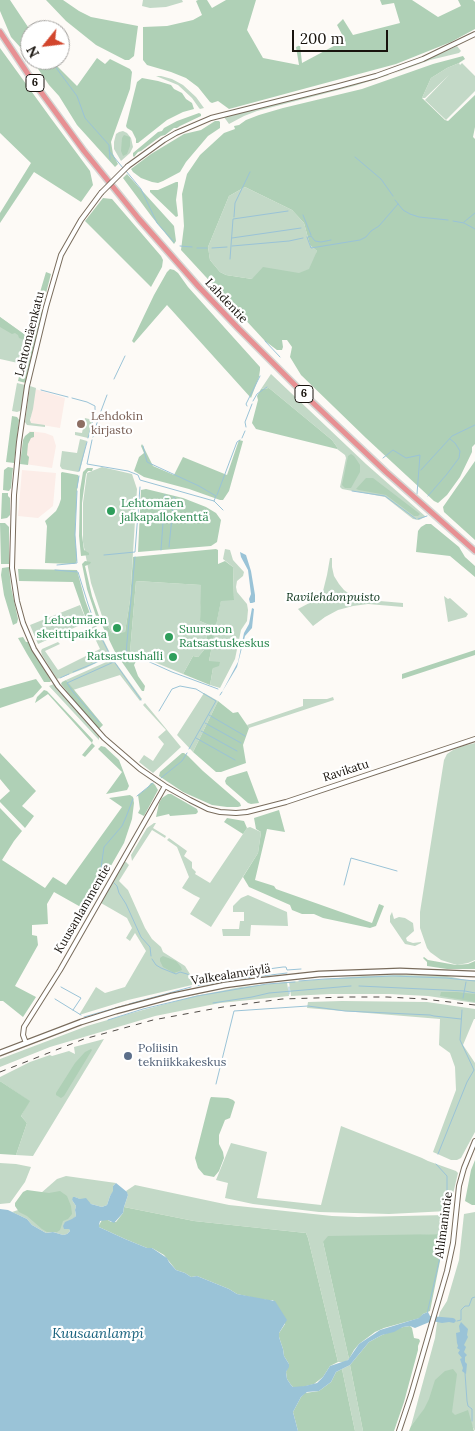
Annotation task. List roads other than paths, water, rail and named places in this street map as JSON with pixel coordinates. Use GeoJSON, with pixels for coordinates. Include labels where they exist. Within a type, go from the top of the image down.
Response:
{"type":"FeatureCollection","features":[{"type":"Feature","properties":{"kind":"highway","name":"Lahdentie"},"geometry":{"type":"LineString","coordinates":[[0,32],[30,77],[80,145],[127,205],[188,275],[239,330],[317,406],[386,472],[475,551]]}},
{"type":"Feature","properties":{"kind":"main road","name":"Valkealanväylä"},"geometry":{"type":"LineString","coordinates":[[0,1053],[81,1022],[146,1003],[193,991],[255,980],[353,972],[475,974]]}},
{"type":"Feature","properties":{"kind":"street","name":"Lehtomäenkatu"},"geometry":{"type":"LineString","coordinates":[[220,812],[198,804],[165,786],[140,769],[108,742],[58,686],[40,660],[23,623],[16,601],[13,578],[12,534],[16,464],[27,386],[61,255],[80,220],[101,193],[128,166],[176,133],[211,118],[376,76],[423,59],[475,34]]}},
{"type":"Feature","properties":{"kind":"street","name":"Ravikatu"},"geometry":{"type":"LineString","coordinates":[[220,812],[241,813],[258,810],[475,739]]}},
{"type":"Feature","properties":{"kind":"street","name":"Kuusanlammentie"},"geometry":{"type":"LineString","coordinates":[[26,1043],[23,1035],[24,1027],[60,970],[165,786]]}},
{"type":"Feature","properties":{"kind":"street","name":"Ahlmanintie"},"geometry":{"type":"LineString","coordinates":[[399,1431],[435,1313],[451,1251],[459,1186],[475,1141]]}},
{"type":"Feature","properties":{"kind":"water"},"geometry":{"type":"Polygon","coordinates":[[[240,552],[246,555],[251,571],[255,595],[255,602],[252,603],[250,603],[249,599],[251,594],[248,570],[240,552]]]}},
{"type":"Feature","properties":{"kind":"water"},"geometry":{"type":"Polygon","coordinates":[[[252,608],[254,609],[252,628],[245,636],[237,667],[222,692],[238,662],[252,608]]]}},
{"type":"Feature","properties":{"kind":"water","name":"Kuusaanlampi"},"geometry":{"type":"Polygon","coordinates":[[[116,1183],[128,1195],[123,1213],[114,1223],[108,1220],[100,1221],[99,1227],[147,1248],[152,1248],[167,1258],[176,1270],[191,1277],[197,1276],[237,1294],[275,1301],[287,1320],[279,1333],[279,1337],[284,1356],[289,1364],[286,1372],[287,1379],[293,1387],[317,1383],[330,1366],[348,1360],[359,1344],[380,1330],[419,1318],[428,1312],[430,1316],[453,1318],[456,1321],[454,1323],[442,1323],[432,1321],[415,1328],[410,1326],[403,1327],[369,1342],[350,1365],[336,1372],[331,1382],[319,1391],[307,1392],[301,1397],[293,1412],[298,1431],[0,1431],[0,1209],[8,1210],[27,1219],[32,1225],[46,1233],[53,1232],[63,1235],[70,1231],[69,1229],[64,1229],[65,1222],[76,1216],[76,1206],[72,1200],[73,1197],[86,1198],[91,1204],[102,1207],[107,1205],[113,1191],[113,1186],[116,1183]]]}},
{"type":"Feature","properties":{"kind":"water"},"geometry":{"type":"Polygon","coordinates":[[[461,1322],[468,1329],[468,1337],[464,1345],[466,1347],[464,1352],[467,1355],[465,1357],[467,1364],[466,1374],[462,1371],[460,1359],[462,1358],[458,1353],[460,1350],[457,1348],[456,1333],[460,1332],[459,1326],[461,1322]]]}},
{"type":"Feature","properties":{"kind":"waterway"},"geometry":{"type":"LineString","coordinates":[[58,70],[77,96],[85,118],[109,145],[110,159]]}},
{"type":"Feature","properties":{"kind":"waterway"},"geometry":{"type":"LineString","coordinates":[[109,151],[123,168]]}},
{"type":"Feature","properties":{"kind":"waterway"},"geometry":{"type":"LineString","coordinates":[[355,157],[381,179],[393,196]]}},
{"type":"Feature","properties":{"kind":"waterway"},"geometry":{"type":"LineString","coordinates":[[126,171],[141,189],[157,223],[174,242]]}},
{"type":"Feature","properties":{"kind":"waterway"},"geometry":{"type":"LineString","coordinates":[[234,217],[235,203],[250,172]]}},
{"type":"Feature","properties":{"kind":"waterway"},"geometry":{"type":"LineString","coordinates":[[395,200],[403,210],[410,214],[419,217],[448,220]]}},
{"type":"Feature","properties":{"kind":"waterway"},"geometry":{"type":"LineString","coordinates":[[307,237],[311,248],[360,240],[379,226],[398,204]]}},
{"type":"Feature","properties":{"kind":"waterway"},"geometry":{"type":"LineString","coordinates":[[230,259],[233,219],[288,211]]}},
{"type":"Feature","properties":{"kind":"waterway"},"geometry":{"type":"LineString","coordinates":[[464,222],[475,213]]}},
{"type":"Feature","properties":{"kind":"waterway"},"geometry":{"type":"LineString","coordinates":[[303,215],[311,235]]}},
{"type":"Feature","properties":{"kind":"waterway"},"geometry":{"type":"LineString","coordinates":[[453,221],[464,223],[475,229]]}},
{"type":"Feature","properties":{"kind":"waterway"},"geometry":{"type":"LineString","coordinates":[[232,238],[301,228]]}},
{"type":"Feature","properties":{"kind":"waterway"},"geometry":{"type":"LineString","coordinates":[[308,237],[311,236],[315,241],[321,242],[331,240]]}},
{"type":"Feature","properties":{"kind":"waterway"},"geometry":{"type":"LineString","coordinates":[[232,246],[303,238]]}},
{"type":"Feature","properties":{"kind":"waterway"},"geometry":{"type":"LineString","coordinates":[[180,246],[192,247]]}},
{"type":"Feature","properties":{"kind":"waterway"},"geometry":{"type":"LineString","coordinates":[[212,248],[227,247]]}},
{"type":"Feature","properties":{"kind":"waterway"},"geometry":{"type":"LineString","coordinates":[[197,248],[207,248]]}},
{"type":"Feature","properties":{"kind":"waterway"},"geometry":{"type":"LineString","coordinates":[[265,341],[280,357]]}},
{"type":"Feature","properties":{"kind":"waterway"},"geometry":{"type":"LineString","coordinates":[[114,379],[125,356]]}},
{"type":"Feature","properties":{"kind":"waterway"},"geometry":{"type":"LineString","coordinates":[[247,406],[246,404],[260,376]]}},
{"type":"Feature","properties":{"kind":"waterway"},"geometry":{"type":"LineString","coordinates":[[253,401],[257,394],[267,387]]}},
{"type":"Feature","properties":{"kind":"waterway"},"geometry":{"type":"LineString","coordinates":[[41,390],[68,397]]}},
{"type":"Feature","properties":{"kind":"waterway"},"geometry":{"type":"LineString","coordinates":[[101,411],[107,395]]}},
{"type":"Feature","properties":{"kind":"waterway"},"geometry":{"type":"LineString","coordinates":[[72,398],[95,406],[95,414],[88,438]]}},
{"type":"Feature","properties":{"kind":"waterway"},"geometry":{"type":"LineString","coordinates":[[246,427],[245,422],[252,404]]}},
{"type":"Feature","properties":{"kind":"waterway"},"geometry":{"type":"LineString","coordinates":[[94,432],[100,414]]}},
{"type":"Feature","properties":{"kind":"waterway"},"geometry":{"type":"LineString","coordinates":[[421,470],[452,436],[475,425]]}},
{"type":"Feature","properties":{"kind":"waterway"},"geometry":{"type":"LineString","coordinates":[[242,438],[245,431]]}},
{"type":"Feature","properties":{"kind":"waterway"},"geometry":{"type":"LineString","coordinates":[[428,496],[459,458],[460,451],[450,439]]}},
{"type":"Feature","properties":{"kind":"waterway"},"geometry":{"type":"LineString","coordinates":[[92,440],[87,464],[128,471],[138,475],[140,480],[214,501],[223,510]]}},
{"type":"Feature","properties":{"kind":"waterway"},"geometry":{"type":"LineString","coordinates":[[217,495],[237,442],[240,440]]}},
{"type":"Feature","properties":{"kind":"waterway"},"geometry":{"type":"LineString","coordinates":[[79,471],[87,442]]}},
{"type":"Feature","properties":{"kind":"waterway"},"geometry":{"type":"LineString","coordinates":[[143,446],[147,462],[199,486],[216,496],[214,501]]}},
{"type":"Feature","properties":{"kind":"waterway"},"geometry":{"type":"LineString","coordinates":[[383,458],[393,450],[406,458],[420,455],[417,494]]}},
{"type":"Feature","properties":{"kind":"waterway"},"geometry":{"type":"LineString","coordinates":[[77,488],[79,476]]}},
{"type":"Feature","properties":{"kind":"waterway"},"geometry":{"type":"LineString","coordinates":[[104,555],[135,552],[140,487]]}},
{"type":"Feature","properties":{"kind":"waterway"},"geometry":{"type":"LineString","coordinates":[[57,565],[77,563],[75,535],[77,491]]}},
{"type":"Feature","properties":{"kind":"waterway"},"geometry":{"type":"LineString","coordinates":[[352,491],[385,496],[416,519]]}},
{"type":"Feature","properties":{"kind":"waterway"},"geometry":{"type":"LineString","coordinates":[[161,550],[165,495]]}},
{"type":"Feature","properties":{"kind":"waterway"},"geometry":{"type":"LineString","coordinates":[[169,547],[174,497]]}},
{"type":"Feature","properties":{"kind":"waterway"},"geometry":{"type":"LineString","coordinates":[[418,519],[427,516]]}},
{"type":"Feature","properties":{"kind":"waterway"},"geometry":{"type":"LineString","coordinates":[[126,653],[135,557]]}},
{"type":"Feature","properties":{"kind":"waterway"},"geometry":{"type":"LineString","coordinates":[[55,570],[78,572],[94,621]]}},
{"type":"Feature","properties":{"kind":"waterway"},"geometry":{"type":"LineString","coordinates":[[96,627],[110,655],[103,659]]}},
{"type":"Feature","properties":{"kind":"waterway"},"geometry":{"type":"LineString","coordinates":[[120,658],[128,653],[140,657]]}},
{"type":"Feature","properties":{"kind":"waterway"},"geometry":{"type":"LineString","coordinates":[[143,659],[218,689]]}},
{"type":"Feature","properties":{"kind":"waterway"},"geometry":{"type":"LineString","coordinates":[[113,660],[141,700]]}},
{"type":"Feature","properties":{"kind":"waterway"},"geometry":{"type":"LineString","coordinates":[[99,722],[67,683],[116,661]]}},
{"type":"Feature","properties":{"kind":"waterway"},"geometry":{"type":"LineString","coordinates":[[73,672],[97,662]]}},
{"type":"Feature","properties":{"kind":"waterway"},"geometry":{"type":"LineString","coordinates":[[60,678],[69,674]]}},
{"type":"Feature","properties":{"kind":"waterway"},"geometry":{"type":"LineString","coordinates":[[159,711],[172,689],[180,686],[196,689],[216,701],[189,749]]}},
{"type":"Feature","properties":{"kind":"waterway"},"geometry":{"type":"LineString","coordinates":[[209,715],[245,736]]}},
{"type":"Feature","properties":{"kind":"waterway"},"geometry":{"type":"LineString","coordinates":[[205,723],[241,743]]}},
{"type":"Feature","properties":{"kind":"waterway"},"geometry":{"type":"LineString","coordinates":[[201,731],[237,751]]}},
{"type":"Feature","properties":{"kind":"waterway"},"geometry":{"type":"LineString","coordinates":[[196,738],[235,760]]}},
{"type":"Feature","properties":{"kind":"waterway"},"geometry":{"type":"LineString","coordinates":[[161,778],[182,761],[187,753]]}},
{"type":"Feature","properties":{"kind":"waterway"},"geometry":{"type":"LineString","coordinates":[[137,796],[153,783]]}},
{"type":"Feature","properties":{"kind":"waterway"},"geometry":{"type":"LineString","coordinates":[[104,875],[101,868],[104,847],[122,826],[133,799]]}},
{"type":"Feature","properties":{"kind":"waterway"},"geometry":{"type":"LineString","coordinates":[[344,885],[351,858],[397,871]]}},
{"type":"Feature","properties":{"kind":"waterway"},"geometry":{"type":"LineString","coordinates":[[114,883],[141,937],[150,947],[151,956]]}},
{"type":"Feature","properties":{"kind":"waterway"},"geometry":{"type":"LineString","coordinates":[[152,959],[161,968],[176,974],[180,972],[193,977]]}},
{"type":"Feature","properties":{"kind":"waterway"},"geometry":{"type":"LineString","coordinates":[[254,971],[283,967],[286,967],[287,970],[301,969]]}},
{"type":"Feature","properties":{"kind":"waterway"},"geometry":{"type":"LineString","coordinates":[[196,979],[251,971]]}},
{"type":"Feature","properties":{"kind":"waterway"},"geometry":{"type":"LineString","coordinates":[[254,977],[287,973]]}},
{"type":"Feature","properties":{"kind":"waterway"},"geometry":{"type":"LineString","coordinates":[[299,981],[393,976],[475,981]]}},
{"type":"Feature","properties":{"kind":"waterway"},"geometry":{"type":"LineString","coordinates":[[196,986],[252,977]]}},
{"type":"Feature","properties":{"kind":"waterway"},"geometry":{"type":"LineString","coordinates":[[108,1020],[143,1009],[197,996],[267,984],[295,982]]}},
{"type":"Feature","properties":{"kind":"waterway"},"geometry":{"type":"LineString","coordinates":[[463,998],[466,982]]}},
{"type":"Feature","properties":{"kind":"waterway"},"geometry":{"type":"LineString","coordinates":[[213,1003],[269,993],[351,986]]}},
{"type":"Feature","properties":{"kind":"waterway"},"geometry":{"type":"LineString","coordinates":[[359,986],[475,993]]}},
{"type":"Feature","properties":{"kind":"waterway"},"geometry":{"type":"LineString","coordinates":[[61,987],[81,998],[73,1010]]}},
{"type":"Feature","properties":{"kind":"waterway"},"geometry":{"type":"LineString","coordinates":[[129,1004],[191,987]]}},
{"type":"Feature","properties":{"kind":"waterway"},"geometry":{"type":"LineString","coordinates":[[289,987],[289,994]]}},
{"type":"Feature","properties":{"kind":"waterway"},"geometry":{"type":"LineString","coordinates":[[55,999],[81,1015]]}},
{"type":"Feature","properties":{"kind":"waterway"},"geometry":{"type":"LineString","coordinates":[[84,1017],[126,1005]]}},
{"type":"Feature","properties":{"kind":"waterway"},"geometry":{"type":"LineString","coordinates":[[216,1084],[234,1011],[308,1006],[345,1011],[430,1015],[461,1019]]}},
{"type":"Feature","properties":{"kind":"waterway"},"geometry":{"type":"LineString","coordinates":[[438,1154],[467,1082],[474,1070],[460,1040],[462,1010]]}},
{"type":"Feature","properties":{"kind":"waterway"},"geometry":{"type":"LineString","coordinates":[[436,1164],[447,1176],[447,1208]]}},
{"type":"Feature","properties":{"kind":"waterway"},"geometry":{"type":"LineString","coordinates":[[444,1240],[447,1216]]}},
{"type":"Feature","properties":{"kind":"waterway"},"geometry":{"type":"LineString","coordinates":[[427,1314],[443,1244]]}},
{"type":"Feature","properties":{"kind":"waterway"},"geometry":{"type":"LineString","coordinates":[[457,1321],[461,1320],[461,1310],[465,1306],[469,1306],[472,1298],[475,1297]]}},
{"type":"Feature","properties":{"kind":"waterway"},"geometry":{"type":"LineString","coordinates":[[465,1373],[467,1401],[468,1406],[472,1409],[472,1421]]}},
{"type":"Feature","properties":{"kind":"railway"},"geometry":{"type":"LineString","coordinates":[[0,1072],[84,1039],[153,1020],[223,1007],[282,999],[347,997],[424,999],[475,1005]]}},
{"type":"Feature","properties":{"kind":"place","name":"Lehdokin kirjasto"},"geometry":{"type":"Point","coordinates":[81,424]}},
{"type":"Feature","properties":{"kind":"place","name":"Lehtomäen jalkapallokenttä"},"geometry":{"type":"Point","coordinates":[111,511]}},
{"type":"Feature","properties":{"kind":"place","name":"Lehotmäen skeittipaikka"},"geometry":{"type":"Point","coordinates":[117,628]}},
{"type":"Feature","properties":{"kind":"place","name":"Suursuon Ratsastuskeskus"},"geometry":{"type":"Point","coordinates":[169,637]}},
{"type":"Feature","properties":{"kind":"place","name":"Ratsastushalli"},"geometry":{"type":"Point","coordinates":[173,657]}},
{"type":"Feature","properties":{"kind":"place","name":"Poliisin tekniikkakeskus"},"geometry":{"type":"Point","coordinates":[128,1056]}},
{"type":"Feature","properties":{"kind":"park label","name":"Ravilehdonpuisto"},"geometry":{"type":"Point","coordinates":[333,598]}}]}
